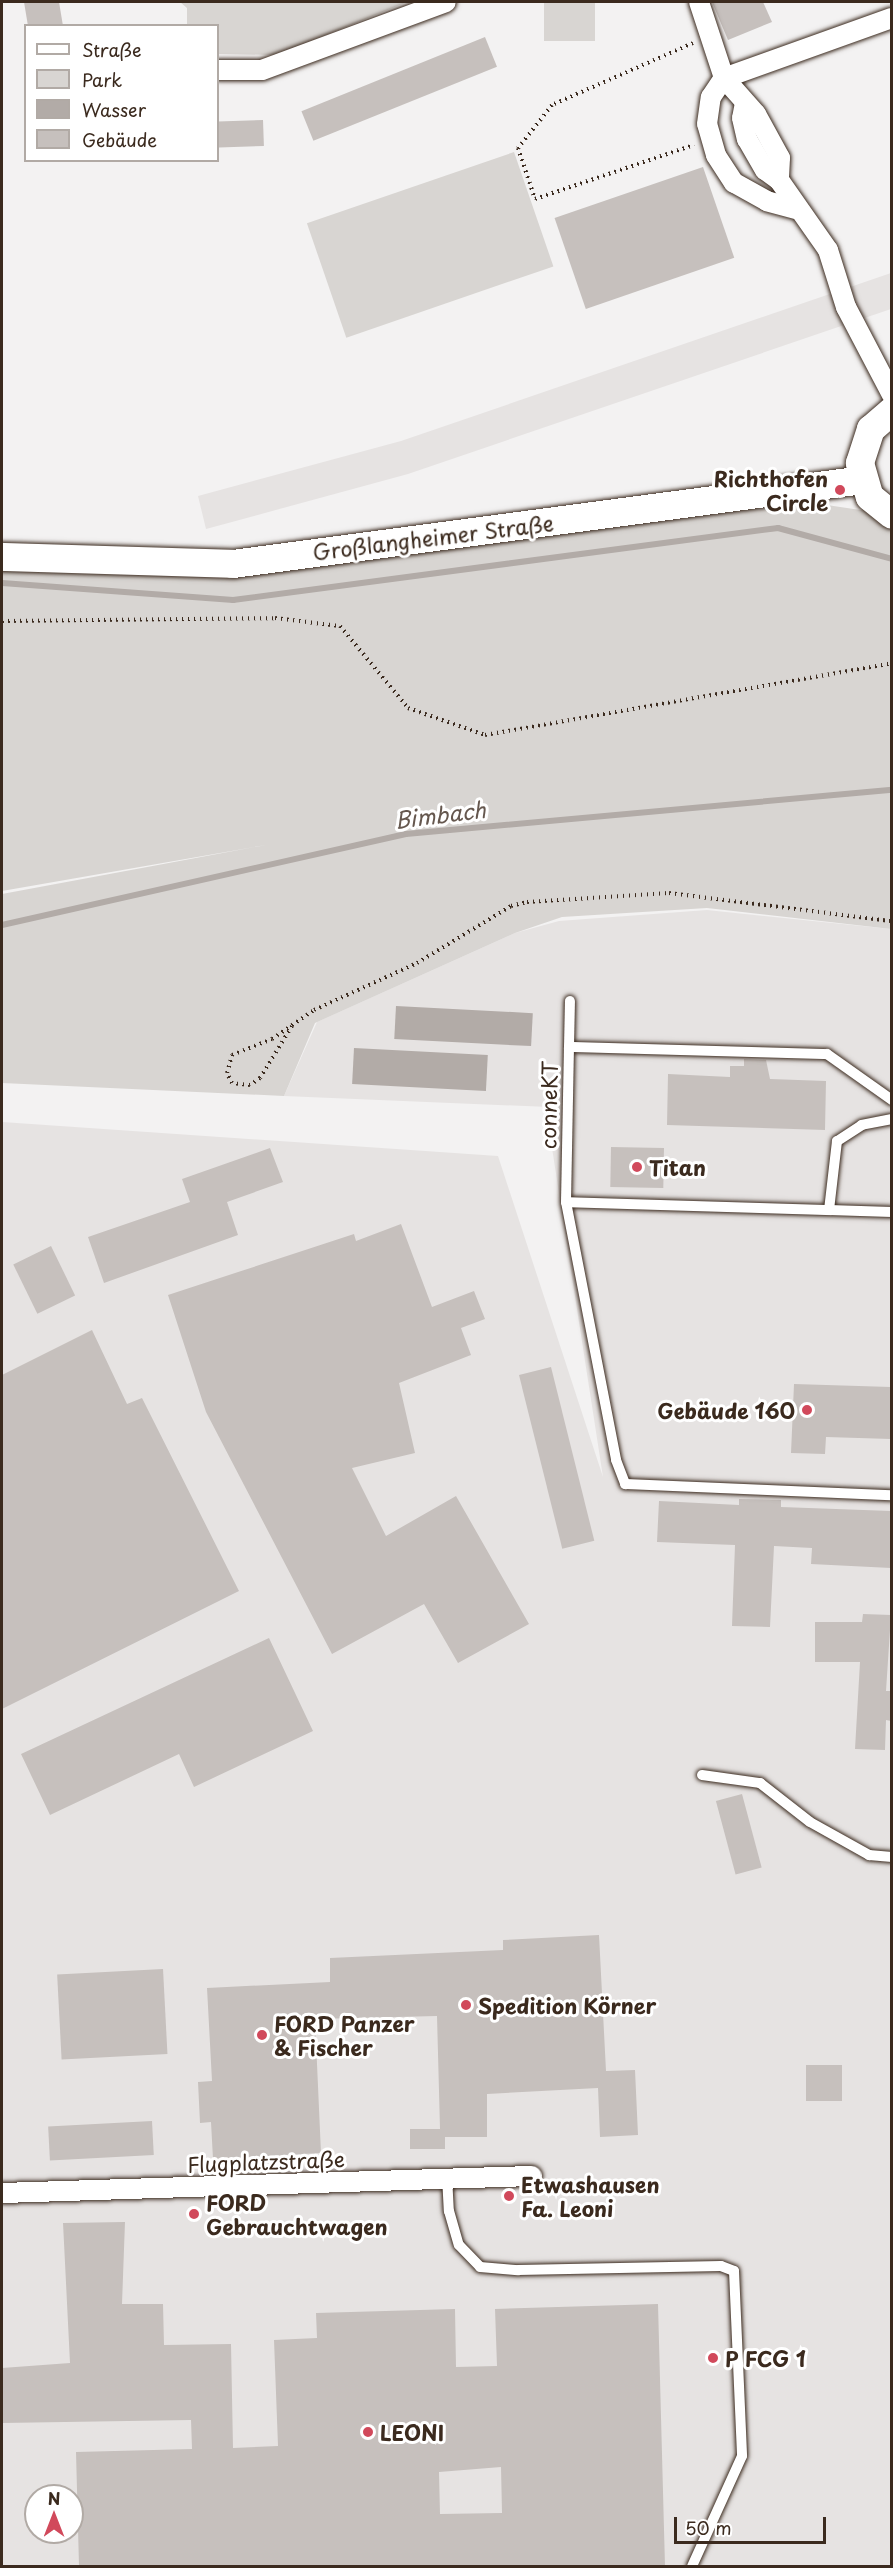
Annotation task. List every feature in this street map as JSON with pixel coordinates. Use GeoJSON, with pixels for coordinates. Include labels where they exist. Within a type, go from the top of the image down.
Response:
{"type":"FeatureCollection","features":[{"type":"Feature","properties":{"kind":"main road"},"geometry":{"type":"LineString","coordinates":[[891,411],[871,429],[863,445],[863,480],[870,497],[891,515]]}},
{"type":"Feature","properties":{"kind":"main road","name":"Großlangheimer Straße"},"geometry":{"type":"LineString","coordinates":[[2,557],[233,564],[863,480]]}},
{"type":"Feature","properties":{"kind":"street"},"geometry":{"type":"LineString","coordinates":[[219,70],[262,70],[446,2]]}},
{"type":"Feature","properties":{"kind":"street"},"geometry":{"type":"LineString","coordinates":[[699,2],[724,78],[745,103],[742,118],[747,139],[765,170],[779,180],[796,209],[828,250],[846,308],[891,395]]}},
{"type":"Feature","properties":{"kind":"street"},"geometry":{"type":"LineString","coordinates":[[796,209],[767,201],[734,183],[711,140],[707,124],[711,96],[724,78],[891,18]]}},
{"type":"Feature","properties":{"kind":"street","name":"Flugplatzstraße"},"geometry":{"type":"LineString","coordinates":[[2,2193],[232,2187],[447,2176],[532,2176]]}},
{"type":"Feature","properties":{"kind":"lane"},"geometry":{"type":"LineString","coordinates":[[570,1001],[570,1047]]}},
{"type":"Feature","properties":{"kind":"lane","name":"conneKT"},"geometry":{"type":"LineString","coordinates":[[891,1100],[827,1054],[570,1047],[566,1202],[616,1460],[625,1484],[891,1495]]}},
{"type":"Feature","properties":{"kind":"lane"},"geometry":{"type":"LineString","coordinates":[[829,1210],[837,1141],[862,1125],[891,1119]]}},
{"type":"Feature","properties":{"kind":"lane"},"geometry":{"type":"LineString","coordinates":[[566,1202],[891,1212]]}},
{"type":"Feature","properties":{"kind":"lane"},"geometry":{"type":"LineString","coordinates":[[702,1775],[760,1783],[810,1822],[869,1855],[891,1857]]}},
{"type":"Feature","properties":{"kind":"lane"},"geometry":{"type":"LineString","coordinates":[[447,2176],[448,2211],[459,2244],[480,2267],[518,2270],[721,2266],[734,2271],[742,2456],[692,2566]]}},
{"type":"Feature","properties":{"kind":"path"},"geometry":{"type":"LineString","coordinates":[[711,36],[552,105],[518,148],[535,199],[711,140]]}},
{"type":"Feature","properties":{"kind":"path"},"geometry":{"type":"LineString","coordinates":[[2,621],[276,618],[340,626],[408,708],[485,735],[891,663]]}},
{"type":"Feature","properties":{"kind":"path"},"geometry":{"type":"LineString","coordinates":[[292,1026],[260,1078],[250,1085],[232,1083],[227,1073],[232,1055],[272,1039],[314,1010],[417,963],[511,906],[527,902],[669,893],[891,921]]}},
{"type":"Feature","properties":{"kind":"shaded area"},"geometry":{"type":"Polygon","coordinates":[[[891,273],[891,309],[408,474],[206,529],[198,496],[401,441],[891,273]]]}},
{"type":"Feature","properties":{"kind":"shaded area"},"geometry":{"type":"Polygon","coordinates":[[[707,910],[891,929],[891,2566],[2,2566],[2,1122],[498,1156],[603,1477],[550,1135],[549,1107],[284,1096],[317,1022],[515,933],[559,921],[707,910]]]}},
{"type":"Feature","properties":{"kind":"green space"},"geometry":{"type":"Polygon","coordinates":[[[180,2],[407,2],[277,55],[219,54],[219,24],[187,24],[187,8],[180,2]]]}},
{"type":"Feature","properties":{"kind":"green space"},"geometry":{"type":"Polygon","coordinates":[[[544,2],[595,2],[595,41],[544,41],[544,2]]]}},
{"type":"Feature","properties":{"kind":"green space"},"geometry":{"type":"Polygon","coordinates":[[[514,152],[553,266],[346,338],[307,223],[514,152]]]}},
{"type":"Feature","properties":{"kind":"green space"},"geometry":{"type":"Polygon","coordinates":[[[780,498],[867,511],[891,523],[891,929],[707,908],[562,917],[515,933],[315,1023],[284,1096],[2,1083],[2,894],[266,845],[2,891],[2,564],[231,572],[780,498]]]}},
{"type":"Feature","properties":{"kind":"water"},"geometry":{"type":"Polygon","coordinates":[[[396,1006],[533,1013],[531,1046],[394,1039],[396,1006]]]}},
{"type":"Feature","properties":{"kind":"water"},"geometry":{"type":"Polygon","coordinates":[[[354,1048],[488,1055],[486,1091],[352,1084],[354,1048]]]}},
{"type":"Feature","properties":{"kind":"building"},"geometry":{"type":"Polygon","coordinates":[[[24,2],[59,2],[63,24],[28,24],[24,2]]]}},
{"type":"Feature","properties":{"kind":"building"},"geometry":{"type":"Polygon","coordinates":[[[712,2],[763,2],[772,22],[728,40],[712,2]]]}},
{"type":"Feature","properties":{"kind":"building"},"geometry":{"type":"Polygon","coordinates":[[[485,37],[497,67],[313,141],[301,111],[485,37]]]}},
{"type":"Feature","properties":{"kind":"building"},"geometry":{"type":"Polygon","coordinates":[[[263,120],[264,146],[219,148],[219,122],[263,120]]]}},
{"type":"Feature","properties":{"kind":"building"},"geometry":{"type":"Polygon","coordinates":[[[703,167],[734,258],[586,309],[555,218],[703,167]]]}},
{"type":"Feature","properties":{"kind":"building"},"geometry":{"type":"Polygon","coordinates":[[[744,1059],[766,1060],[770,1079],[826,1081],[825,1130],[667,1125],[668,1074],[730,1077],[730,1066],[744,1066],[744,1059]]]}},
{"type":"Feature","properties":{"kind":"building","name":"Titan"},"geometry":{"type":"Polygon","coordinates":[[[611,1147],[664,1148],[663,1188],[610,1187],[611,1147]]]}},
{"type":"Feature","properties":{"kind":"building"},"geometry":{"type":"Polygon","coordinates":[[[270,1148],[283,1182],[227,1202],[238,1235],[104,1283],[88,1237],[190,1202],[182,1179],[270,1148]]]}},
{"type":"Feature","properties":{"kind":"building"},"geometry":{"type":"Polygon","coordinates":[[[401,1224],[432,1307],[474,1291],[485,1319],[461,1328],[471,1355],[399,1383],[415,1453],[352,1468],[386,1536],[456,1496],[529,1624],[458,1663],[424,1604],[332,1654],[206,1412],[168,1295],[354,1234],[356,1241],[401,1224]]]}},
{"type":"Feature","properties":{"kind":"building"},"geometry":{"type":"Polygon","coordinates":[[[51,1246],[75,1295],[37,1314],[13,1264],[51,1246]]]}},
{"type":"Feature","properties":{"kind":"building"},"geometry":{"type":"Polygon","coordinates":[[[92,1330],[127,1404],[142,1398],[239,1591],[2,1709],[2,1375],[92,1330]]]}},
{"type":"Feature","properties":{"kind":"building"},"geometry":{"type":"Polygon","coordinates":[[[551,1367],[594,1541],[562,1549],[519,1375],[551,1367]]]}},
{"type":"Feature","properties":{"kind":"building"},"geometry":{"type":"Polygon","coordinates":[[[794,1384],[891,1387],[891,1439],[826,1437],[825,1454],[791,1453],[794,1384]]]}},
{"type":"Feature","properties":{"kind":"building"},"geometry":{"type":"Polygon","coordinates":[[[739,1499],[781,1500],[781,1507],[891,1511],[891,1568],[811,1564],[812,1548],[774,1546],[770,1627],[732,1626],[735,1545],[657,1542],[659,1501],[739,1505],[739,1499]]]}},
{"type":"Feature","properties":{"kind":"building"},"geometry":{"type":"Polygon","coordinates":[[[863,1614],[891,1615],[886,1691],[891,1691],[891,1721],[886,1720],[885,1750],[855,1749],[860,1662],[815,1662],[815,1622],[862,1622],[863,1614]]]}},
{"type":"Feature","properties":{"kind":"building"},"geometry":{"type":"Polygon","coordinates":[[[269,1638],[313,1731],[194,1787],[179,1754],[50,1815],[21,1754],[269,1638]]]}},
{"type":"Feature","properties":{"kind":"building"},"geometry":{"type":"Polygon","coordinates":[[[742,1794],[762,1867],[736,1874],[716,1801],[742,1794]]]}},
{"type":"Feature","properties":{"kind":"building"},"geometry":{"type":"Polygon","coordinates":[[[599,1935],[606,2071],[635,2070],[638,2135],[600,2137],[598,2088],[487,2094],[487,2137],[445,2137],[445,2149],[410,2149],[410,2129],[440,2129],[437,2016],[315,2019],[321,2153],[213,2159],[211,2122],[200,2123],[198,2082],[212,2081],[207,1988],[330,1982],[330,1958],[503,1950],[503,1940],[599,1935]]]}},
{"type":"Feature","properties":{"kind":"building"},"geometry":{"type":"Polygon","coordinates":[[[163,1969],[167,2054],[62,2059],[57,1975],[163,1969]]]}},
{"type":"Feature","properties":{"kind":"building"},"geometry":{"type":"Polygon","coordinates":[[[806,2065],[842,2065],[842,2101],[806,2101],[806,2065]]]}},
{"type":"Feature","properties":{"kind":"building"},"geometry":{"type":"Polygon","coordinates":[[[152,2121],[154,2155],[50,2160],[48,2126],[152,2121]]]}},
{"type":"Feature","properties":{"kind":"building"},"geometry":{"type":"Polygon","coordinates":[[[125,2222],[122,2304],[163,2304],[164,2345],[231,2344],[233,2448],[278,2446],[274,2340],[317,2338],[316,2313],[455,2309],[456,2367],[497,2366],[495,2309],[658,2304],[665,2566],[79,2566],[78,2544],[84,2544],[84,2484],[77,2484],[76,2452],[192,2449],[191,2420],[2,2423],[2,2368],[70,2363],[63,2223],[125,2222]],[[501,2467],[439,2472],[440,2514],[502,2513],[501,2467]]]}},
{"type":"Feature","properties":{"kind":"waterway"},"geometry":{"type":"LineString","coordinates":[[2,583],[233,600],[778,528],[892,559]]}},
{"type":"Feature","properties":{"kind":"waterway","name":"Bimbach"},"geometry":{"type":"LineString","coordinates":[[2,925],[406,834],[892,790]]}},
{"type":"Feature","properties":{"kind":"place","name":"Richthofen Circle"},"geometry":{"type":"Point","coordinates":[840,490]}},
{"type":"Feature","properties":{"kind":"place","name":"Titan"},"geometry":{"type":"Point","coordinates":[637,1167]}},
{"type":"Feature","properties":{"kind":"place","name":"Gebäude 160"},"geometry":{"type":"Point","coordinates":[807,1410]}},
{"type":"Feature","properties":{"kind":"place","name":"Spedition Körner"},"geometry":{"type":"Point","coordinates":[466,2005]}},
{"type":"Feature","properties":{"kind":"place","name":"FORD Panzer & Fischer"},"geometry":{"type":"Point","coordinates":[262,2035]}},
{"type":"Feature","properties":{"kind":"place","name":"Etwashausen Fa. Leoni"},"geometry":{"type":"Point","coordinates":[509,2196]}},
{"type":"Feature","properties":{"kind":"place","name":"FORD Gebrauchtwagen"},"geometry":{"type":"Point","coordinates":[194,2214]}},
{"type":"Feature","properties":{"kind":"place","name":"P FCG 1"},"geometry":{"type":"Point","coordinates":[713,2358]}},
{"type":"Feature","properties":{"kind":"place","name":"LEONI"},"geometry":{"type":"Point","coordinates":[368,2432]}}]}
